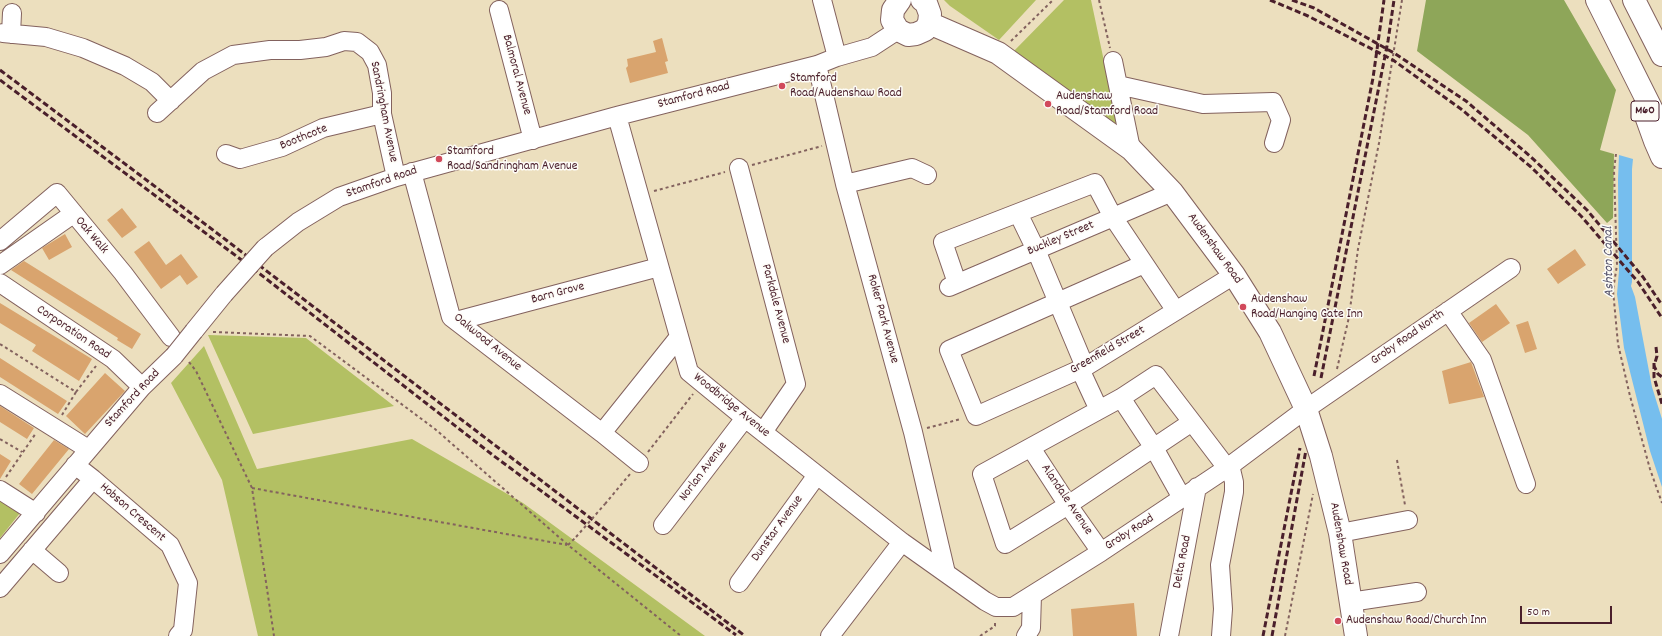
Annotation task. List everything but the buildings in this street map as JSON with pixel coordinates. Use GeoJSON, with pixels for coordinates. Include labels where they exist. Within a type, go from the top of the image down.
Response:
{"type":"FeatureCollection","features":[{"type":"Feature","properties":{"kind":"main road"},"geometry":{"type":"LineString","coordinates":[[900,0],[893,10],[892,20],[898,30],[908,35],[916,34],[925,30],[929,23],[930,14],[926,3],[922,0]]}},
{"type":"Feature","properties":{"kind":"main road","name":"M60"},"geometry":{"type":"LineString","coordinates":[[1597,0],[1662,130]]}},
{"type":"Feature","properties":{"kind":"main road"},"geometry":{"type":"LineString","coordinates":[[1634,0],[1662,55]]}},
{"type":"Feature","properties":{"kind":"main road","name":"Audenshaw Road"},"geometry":{"type":"LineString","coordinates":[[929,23],[998,53],[1131,149],[1172,192],[1234,275],[1270,332],[1306,409],[1322,456],[1340,533],[1356,636]]}},
{"type":"Feature","properties":{"kind":"main road","name":"M60"},"geometry":{"type":"LineString","coordinates":[[1629,64],[1655,142],[1662,157]]}},
{"type":"Feature","properties":{"kind":"street"},"geometry":{"type":"LineString","coordinates":[[822,0],[837,57]]}},
{"type":"Feature","properties":{"kind":"street","name":"Balmoral Avenue"},"geometry":{"type":"LineString","coordinates":[[499,10],[533,140]]}},
{"type":"Feature","properties":{"kind":"street"},"geometry":{"type":"LineString","coordinates":[[12,13],[7,33],[46,37],[83,48],[125,66],[152,82],[171,101]]}},
{"type":"Feature","properties":{"kind":"street","name":"Stamford Road"},"geometry":{"type":"LineString","coordinates":[[0,554],[142,387],[181,358],[194,331],[224,294],[265,248],[298,222],[339,197],[404,174],[617,116],[817,65],[837,57],[872,47],[898,30]]}},
{"type":"Feature","properties":{"kind":"street","name":"Sandringham Avenue"},"geometry":{"type":"LineString","coordinates":[[157,113],[203,71],[233,55],[270,50],[300,50],[326,47],[344,41],[357,42],[370,52],[377,65],[382,93],[382,114],[404,174]]}},
{"type":"Feature","properties":{"kind":"street"},"geometry":{"type":"LineString","coordinates":[[1113,61],[1131,149]]}},
{"type":"Feature","properties":{"kind":"street","name":"Roker Park Avenue"},"geometry":{"type":"LineString","coordinates":[[817,65],[845,184],[913,432],[946,573]]}},
{"type":"Feature","properties":{"kind":"street"},"geometry":{"type":"LineString","coordinates":[[1118,85],[1203,104],[1273,102],[1281,120],[1274,144]]}},
{"type":"Feature","properties":{"kind":"street","name":"Boothcote"},"geometry":{"type":"LineString","coordinates":[[226,154],[240,159],[282,147],[323,128],[382,114]]}},
{"type":"Feature","properties":{"kind":"street","name":"Woodbridge Avenue"},"geometry":{"type":"LineString","coordinates":[[617,116],[678,338],[689,372],[902,542],[946,573]]}},
{"type":"Feature","properties":{"kind":"street","name":"Parkdale Avenue"},"geometry":{"type":"LineString","coordinates":[[739,168],[796,384],[763,432]]}},
{"type":"Feature","properties":{"kind":"street"},"geometry":{"type":"LineString","coordinates":[[845,184],[912,168],[927,175]]}},
{"type":"Feature","properties":{"kind":"street","name":"Oakwood Avenue"},"geometry":{"type":"LineString","coordinates":[[404,174],[451,316],[639,463]]}},
{"type":"Feature","properties":{"kind":"street"},"geometry":{"type":"LineString","coordinates":[[1100,410],[1058,302],[1036,250],[1018,213],[1095,183],[1113,217],[1176,311]]}},
{"type":"Feature","properties":{"kind":"street","name":"Buckley Street"},"geometry":{"type":"LineString","coordinates":[[1018,213],[943,242],[953,285],[1172,192]]}},
{"type":"Feature","properties":{"kind":"street","name":"Oak Walk"},"geometry":{"type":"LineString","coordinates":[[0,241],[57,193],[122,273],[171,337]]}},
{"type":"Feature","properties":{"kind":"street"},"geometry":{"type":"LineString","coordinates":[[0,265],[73,214]]}},
{"type":"Feature","properties":{"kind":"street"},"geometry":{"type":"LineString","coordinates":[[976,416],[949,350],[1144,264]]}},
{"type":"Feature","properties":{"kind":"street","name":"Barn Grove"},"geometry":{"type":"LineString","coordinates":[[456,321],[659,267]]}},
{"type":"Feature","properties":{"kind":"street","name":"Groby Road North"},"geometry":{"type":"LineString","coordinates":[[1306,409],[1511,268]]}},
{"type":"Feature","properties":{"kind":"street","name":"Greenfield Street"},"geometry":{"type":"LineString","coordinates":[[976,416],[1083,368],[1234,275]]}},
{"type":"Feature","properties":{"kind":"street","name":"Corporation Road"},"geometry":{"type":"LineString","coordinates":[[0,283],[113,359],[142,387]]}},
{"type":"Feature","properties":{"kind":"street"},"geometry":{"type":"LineString","coordinates":[[1448,311],[1482,360],[1526,484]]}},
{"type":"Feature","properties":{"kind":"street"},"geometry":{"type":"LineString","coordinates":[[602,433],[678,338]]}},
{"type":"Feature","properties":{"kind":"street"},"geometry":{"type":"LineString","coordinates":[[1192,422],[1068,505],[1005,544],[982,474],[1100,410],[1156,375],[1228,466],[1234,482],[1234,492],[1220,565],[1223,609],[1220,636]]}},
{"type":"Feature","properties":{"kind":"street"},"geometry":{"type":"LineString","coordinates":[[0,394],[88,450]]}},
{"type":"Feature","properties":{"kind":"street"},"geometry":{"type":"LineString","coordinates":[[1121,398],[1154,448],[1182,498]]}},
{"type":"Feature","properties":{"kind":"street","name":"Groby Road"},"geometry":{"type":"LineString","coordinates":[[996,607],[1013,607],[1101,552],[1228,466],[1306,409]]}},
{"type":"Feature","properties":{"kind":"street","name":"Norlan Avenue"},"geometry":{"type":"LineString","coordinates":[[663,525],[745,418]]}},
{"type":"Feature","properties":{"kind":"street","name":"Alandale Avenue"},"geometry":{"type":"LineString","coordinates":[[1031,448],[1101,552]]}},
{"type":"Feature","properties":{"kind":"street","name":"Hobson Crescent"},"geometry":{"type":"LineString","coordinates":[[75,465],[170,545],[188,583],[183,630],[178,636]]}},
{"type":"Feature","properties":{"kind":"street","name":"Dunstar Avenue"},"geometry":{"type":"LineString","coordinates":[[739,583],[817,475]]}},
{"type":"Feature","properties":{"kind":"street"},"geometry":{"type":"LineString","coordinates":[[0,588],[93,479]]}},
{"type":"Feature","properties":{"kind":"street"},"geometry":{"type":"LineString","coordinates":[[2,485],[36,513]]}},
{"type":"Feature","properties":{"kind":"street","name":"Delta Road"},"geometry":{"type":"LineString","coordinates":[[1169,636],[1197,487]]}},
{"type":"Feature","properties":{"kind":"street"},"geometry":{"type":"LineString","coordinates":[[1340,533],[1408,520]]}},
{"type":"Feature","properties":{"kind":"street"},"geometry":{"type":"LineString","coordinates":[[830,636],[902,542]]}},
{"type":"Feature","properties":{"kind":"street"},"geometry":{"type":"LineString","coordinates":[[32,550],[59,573]]}},
{"type":"Feature","properties":{"kind":"street"},"geometry":{"type":"LineString","coordinates":[[946,573],[985,601],[996,607]]}},
{"type":"Feature","properties":{"kind":"street"},"geometry":{"type":"LineString","coordinates":[[1350,602],[1417,592]]}},
{"type":"Feature","properties":{"kind":"street"},"geometry":{"type":"LineString","coordinates":[[1026,636],[1031,628],[1032,595]]}},
{"type":"Feature","properties":{"kind":"path"},"geometry":{"type":"LineString","coordinates":[[998,53],[1053,0]]}},
{"type":"Feature","properties":{"kind":"path"},"geometry":{"type":"LineString","coordinates":[[1099,0],[1113,61]]}},
{"type":"Feature","properties":{"kind":"path"},"geometry":{"type":"LineString","coordinates":[[1337,370],[1349,317],[1358,249],[1379,143],[1402,0]]}},
{"type":"Feature","properties":{"kind":"path"},"geometry":{"type":"LineString","coordinates":[[1616,154],[1614,172],[1617,265],[1613,290],[1618,344],[1632,404],[1650,469],[1662,503]]}},
{"type":"Feature","properties":{"kind":"path"},"geometry":{"type":"LineString","coordinates":[[194,331],[310,336],[435,429],[568,545],[681,636]]}},
{"type":"Feature","properties":{"kind":"path"},"geometry":{"type":"LineString","coordinates":[[0,344],[76,392]]}},
{"type":"Feature","properties":{"kind":"path"},"geometry":{"type":"LineString","coordinates":[[2,485],[22,452],[49,425],[105,354]]}},
{"type":"Feature","properties":{"kind":"path"},"geometry":{"type":"LineString","coordinates":[[181,358],[196,371],[252,488],[274,636]]}},
{"type":"Feature","properties":{"kind":"path"},"geometry":{"type":"LineString","coordinates":[[568,545],[639,463],[701,383]]}},
{"type":"Feature","properties":{"kind":"path"},"geometry":{"type":"LineString","coordinates":[[913,432],[976,416]]}},
{"type":"Feature","properties":{"kind":"path"},"geometry":{"type":"LineString","coordinates":[[0,438],[22,452]]}},
{"type":"Feature","properties":{"kind":"path"},"geometry":{"type":"LineString","coordinates":[[1397,460],[1408,520]]}},
{"type":"Feature","properties":{"kind":"path"},"geometry":{"type":"LineString","coordinates":[[252,488],[568,545]]}},
{"type":"Feature","properties":{"kind":"path"},"geometry":{"type":"LineString","coordinates":[[1285,636],[1305,526],[1314,488]]}},
{"type":"Feature","properties":{"kind":"path"},"geometry":{"type":"LineString","coordinates":[[980,636],[995,626],[996,607]]}},
{"type":"Feature","properties":{"kind":"green space"},"geometry":{"type":"Polygon","coordinates":[[[944,0],[1036,0],[999,40],[950,6],[944,0]]]}},
{"type":"Feature","properties":{"kind":"green space"},"geometry":{"type":"Polygon","coordinates":[[[1064,0],[1091,0],[1119,132],[1012,53],[1064,0]]]}},
{"type":"Feature","properties":{"kind":"green space"},"geometry":{"type":"Polygon","coordinates":[[[1426,0],[1564,0],[1616,90],[1600,150],[1614,154],[1613,218],[1607,223],[1528,135],[1417,51],[1426,0]]]}},
{"type":"Feature","properties":{"kind":"green space"},"geometry":{"type":"Polygon","coordinates":[[[208,335],[306,338],[394,406],[253,434],[208,335]]]}},
{"type":"Feature","properties":{"kind":"green space"},"geometry":{"type":"Polygon","coordinates":[[[204,346],[257,469],[412,439],[523,503],[705,636],[258,636],[222,480],[171,383],[204,346]]]}},
{"type":"Feature","properties":{"kind":"green space"},"geometry":{"type":"Polygon","coordinates":[[[0,501],[20,513],[0,538],[0,501]]]}},
{"type":"Feature","properties":{"kind":"water"},"geometry":{"type":"Polygon","coordinates":[[[1619,155],[1633,159],[1631,286],[1635,297],[1652,387],[1662,419],[1662,487],[1650,451],[1624,348],[1617,294],[1619,271],[1619,155]]]}},
{"type":"Feature","properties":{"kind":"railway"},"geometry":{"type":"LineString","coordinates":[[1270,0],[1308,16],[1393,60],[1461,109],[1531,167],[1581,216],[1638,282],[1662,318]]}},
{"type":"Feature","properties":{"kind":"railway"},"geometry":{"type":"LineString","coordinates":[[1292,0],[1314,8],[1394,53],[1466,101],[1531,157],[1587,210],[1643,277],[1662,305]]}},
{"type":"Feature","properties":{"kind":"railway"},"geometry":{"type":"LineString","coordinates":[[1314,376],[1373,78],[1384,0]]}},
{"type":"Feature","properties":{"kind":"railway"},"geometry":{"type":"LineString","coordinates":[[1321,378],[1388,41],[1394,0]]}},
{"type":"Feature","properties":{"kind":"railway"},"geometry":{"type":"LineString","coordinates":[[0,70],[209,227],[745,636]]}},
{"type":"Feature","properties":{"kind":"railway"},"geometry":{"type":"LineString","coordinates":[[0,80],[251,267],[494,456],[736,635]]}},
{"type":"Feature","properties":{"kind":"railway"},"geometry":{"type":"LineString","coordinates":[[1656,347],[1657,356],[1654,366],[1658,374],[1662,377]]}},
{"type":"Feature","properties":{"kind":"railway"},"geometry":{"type":"LineString","coordinates":[[1654,363],[1654,377],[1662,404]]}},
{"type":"Feature","properties":{"kind":"railway"},"geometry":{"type":"LineString","coordinates":[[1263,636],[1300,448]]}},
{"type":"Feature","properties":{"kind":"railway"},"geometry":{"type":"LineString","coordinates":[[1272,636],[1306,450]]}},
{"type":"Feature","properties":{"kind":"place","name":"Stamford Road/Audenshaw Road"},"geometry":{"type":"Point","coordinates":[782,86]}},
{"type":"Feature","properties":{"kind":"place","name":"Audenshaw Road/Stamford Road"},"geometry":{"type":"Point","coordinates":[1048,104]}},
{"type":"Feature","properties":{"kind":"place","name":"Stamford Road/Sandringham Avenue"},"geometry":{"type":"Point","coordinates":[439,159]}},
{"type":"Feature","properties":{"kind":"place","name":"Audenshaw Road/Hanging Gate Inn"},"geometry":{"type":"Point","coordinates":[1243,307]}},
{"type":"Feature","properties":{"kind":"place","name":"Audenshaw Road/Church Inn"},"geometry":{"type":"Point","coordinates":[1338,621]}},
{"type":"Feature","properties":{"kind":"water label","name":"Ashton Canal"},"geometry":{"type":"Point","coordinates":[1610,262]}}]}
